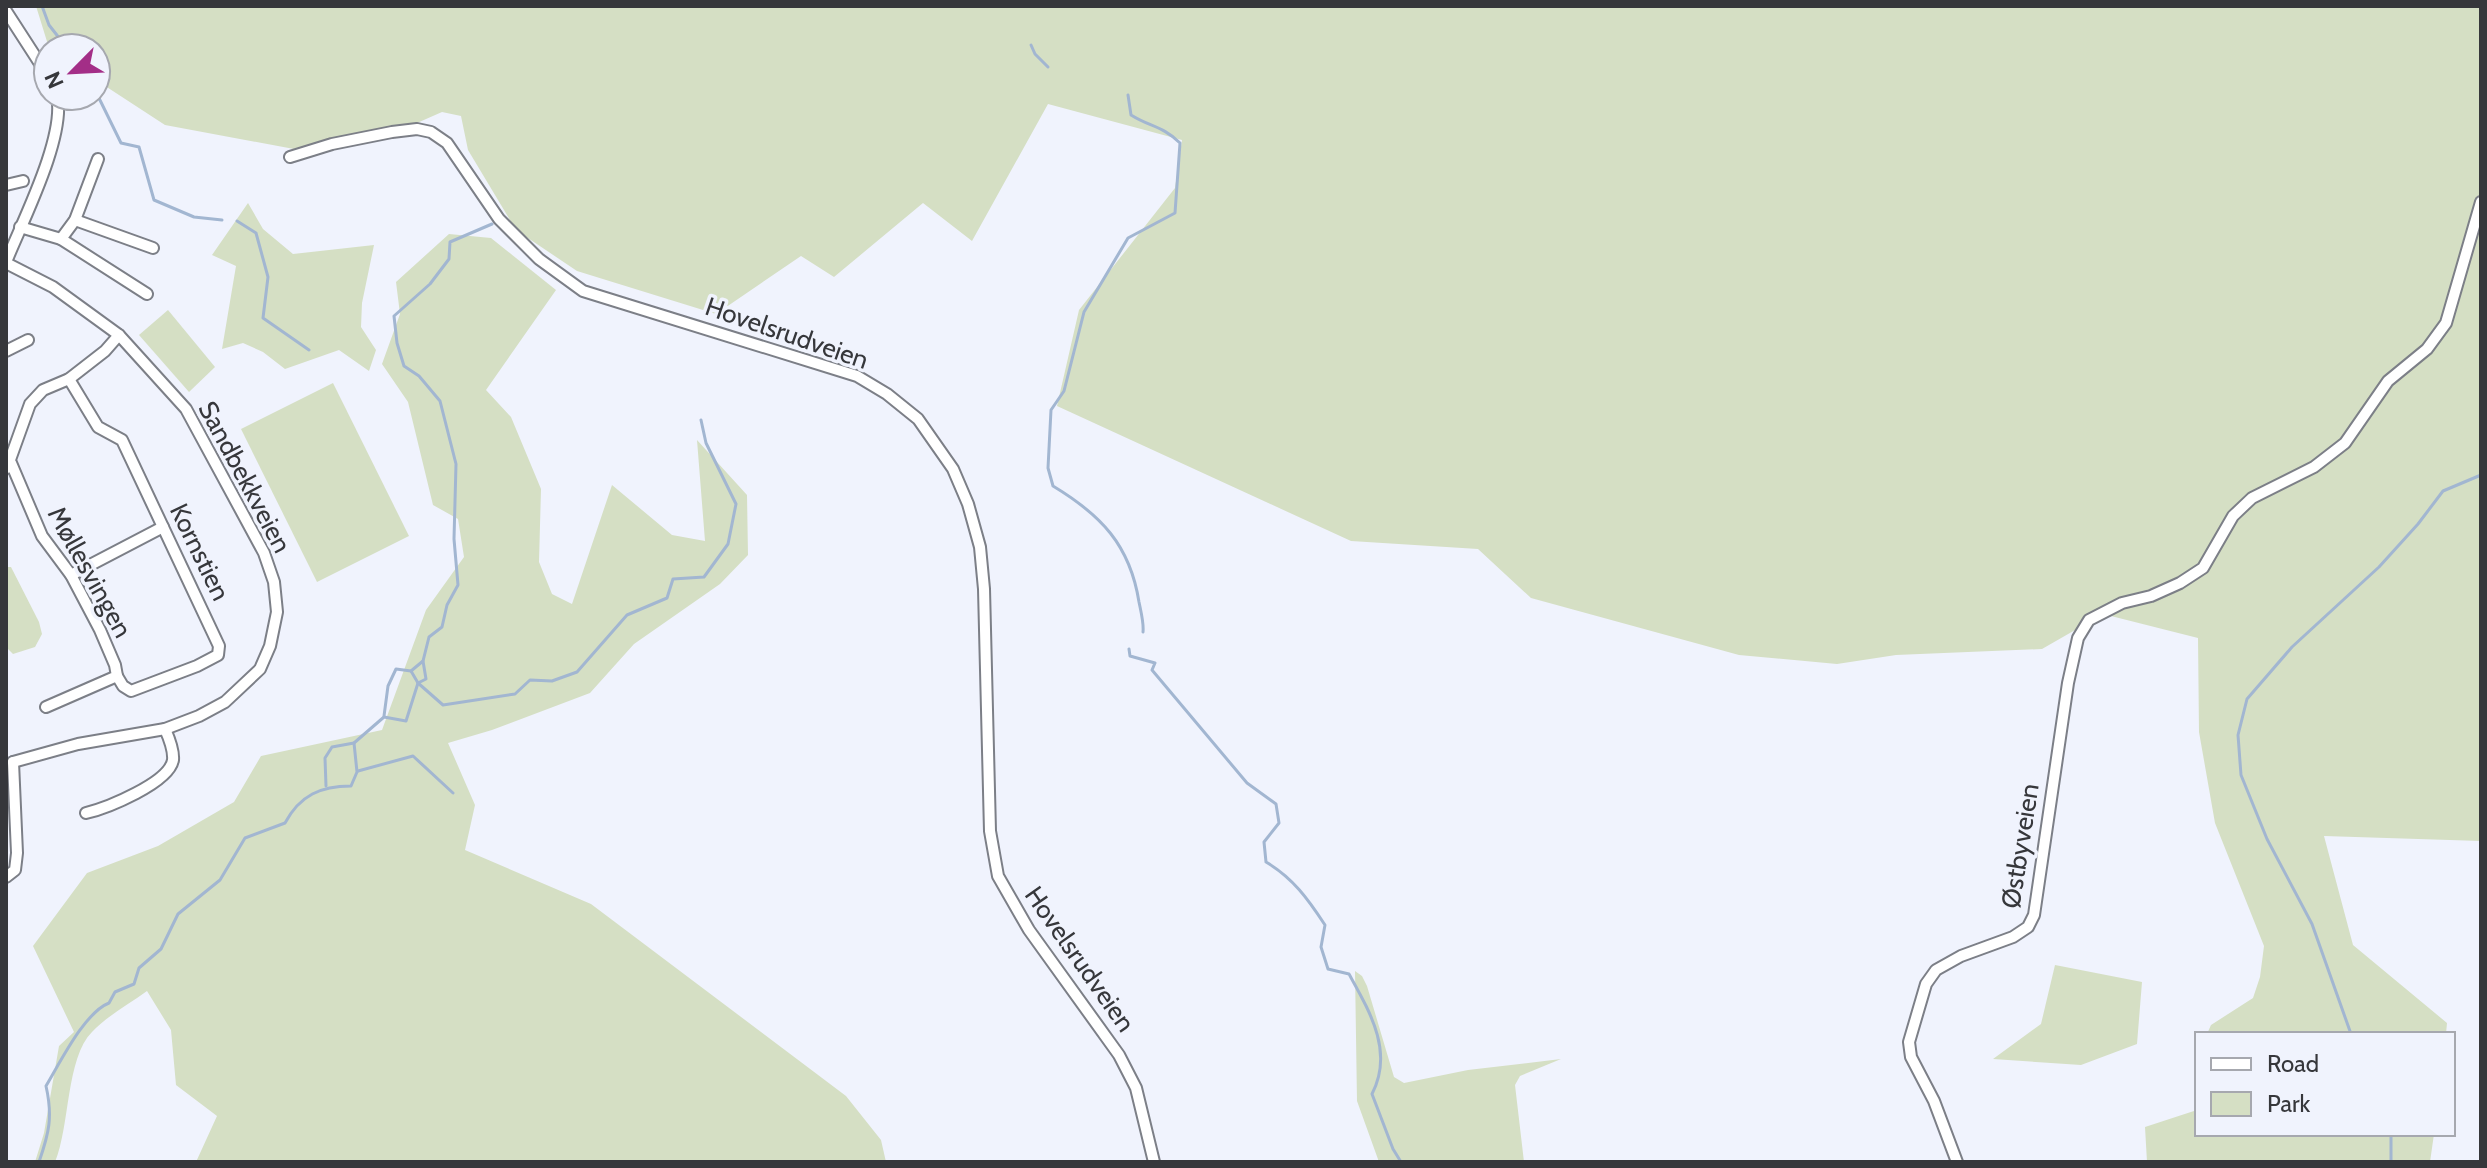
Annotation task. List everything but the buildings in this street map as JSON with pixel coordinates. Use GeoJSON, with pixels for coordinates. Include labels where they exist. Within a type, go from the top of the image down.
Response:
{"type":"FeatureCollection","features":[{"type":"Feature","properties":{"kind":"street"},"geometry":{"type":"LineString","coordinates":[[6,11],[32,51]]}},
{"type":"Feature","properties":{"kind":"street"},"geometry":{"type":"LineString","coordinates":[[6,262],[56,132],[59,112]]}},
{"type":"Feature","properties":{"kind":"street","name":"Hovelsrudveien"},"geometry":{"type":"LineString","coordinates":[[290,157],[332,144],[392,132],[417,129],[431,132],[447,143],[499,219],[539,259],[583,291],[857,376],[887,394],[918,419],[953,469],[968,504],[980,547],[984,589],[990,831],[998,876],[1029,930],[1119,1055],[1136,1088],[1154,1162]]}},
{"type":"Feature","properties":{"kind":"street"},"geometry":{"type":"LineString","coordinates":[[61,239],[75,220],[98,159]]}},
{"type":"Feature","properties":{"kind":"street"},"geometry":{"type":"LineString","coordinates":[[6,185],[23,181]]}},
{"type":"Feature","properties":{"kind":"street","name":"Østbyveien"},"geometry":{"type":"LineString","coordinates":[[1957,1162],[1934,1101],[1911,1057],[1909,1042],[1926,984],[1936,970],[1961,956],[2013,937],[2028,927],[2034,915],[2078,638],[2089,620],[2122,603],[2151,596],[2180,583],[2203,568],[2233,516],[2252,498],[2314,467],[2345,443],[2388,381],[2427,349],[2446,323],[2481,202]]}},
{"type":"Feature","properties":{"kind":"street"},"geometry":{"type":"LineString","coordinates":[[75,220],[153,248]]}},
{"type":"Feature","properties":{"kind":"street"},"geometry":{"type":"LineString","coordinates":[[20,227],[61,239],[147,294]]}},
{"type":"Feature","properties":{"kind":"street","name":"Sandbekkveien"},"geometry":{"type":"LineString","coordinates":[[6,262],[53,287],[119,335],[186,409],[264,553],[274,582],[277,612],[270,646],[260,669],[225,702],[165,729],[10,760]]}},
{"type":"Feature","properties":{"kind":"street"},"geometry":{"type":"LineString","coordinates":[[8,466],[30,404],[43,390],[69,379],[105,351],[119,335]]}},
{"type":"Feature","properties":{"kind":"street"},"geometry":{"type":"LineString","coordinates":[[6,351],[28,340]]}},
{"type":"Feature","properties":{"kind":"street","name":"Kornstien"},"geometry":{"type":"LineString","coordinates":[[69,379],[98,427],[122,440],[219,646],[218,655],[197,666],[131,691],[123,686],[117,676]]}},
{"type":"Feature","properties":{"kind":"street"},"geometry":{"type":"LineString","coordinates":[[6,436],[18,432]]}},
{"type":"Feature","properties":{"kind":"street","name":"Møllesvingen"},"geometry":{"type":"LineString","coordinates":[[8,466],[42,536],[71,575],[100,630],[117,676],[46,707]]}},
{"type":"Feature","properties":{"kind":"street"},"geometry":{"type":"LineString","coordinates":[[71,575],[163,527]]}},
{"type":"Feature","properties":{"kind":"street"},"geometry":{"type":"LineString","coordinates":[[86,813],[116,804],[166,773],[173,761],[171,743],[165,729]]}},
{"type":"Feature","properties":{"kind":"street"},"geometry":{"type":"LineString","coordinates":[[6,877],[15,870],[17,853],[10,760]]}},
{"type":"Feature","properties":{"kind":"green space"},"geometry":{"type":"Polygon","coordinates":[[[36,6],[2481,6],[2481,841],[2324,836],[2353,945],[2447,1023],[2446,1032],[2208,1032],[2211,1025],[2253,998],[2260,977],[2264,946],[2215,823],[2199,732],[2198,638],[2103,614],[2042,649],[1896,655],[1837,664],[1739,655],[1531,598],[1478,549],[1351,541],[1057,406],[1079,310],[1175,188],[1182,140],[1048,104],[972,241],[923,203],[834,277],[801,256],[716,314],[577,271],[516,230],[468,150],[461,116],[442,112],[417,123],[294,149],[165,125],[112,90],[112,32],[44,32],[36,6]]]}},
{"type":"Feature","properties":{"kind":"green space"},"geometry":{"type":"Polygon","coordinates":[[[248,203],[263,229],[293,254],[374,245],[362,303],[361,327],[376,350],[369,371],[339,350],[285,369],[263,352],[243,343],[222,349],[236,266],[212,255],[248,203]]]}},
{"type":"Feature","properties":{"kind":"green space"},"geometry":{"type":"Polygon","coordinates":[[[449,234],[491,238],[556,290],[486,390],[511,417],[541,489],[539,562],[552,594],[572,604],[612,485],[672,535],[705,541],[697,440],[747,495],[748,555],[720,584],[634,644],[590,693],[448,743],[475,805],[465,850],[591,904],[846,1096],[881,1140],[886,1162],[196,1162],[217,1116],[176,1085],[171,1030],[147,991],[104,1021],[84,1044],[77,1058],[55,1162],[35,1162],[44,1133],[59,1046],[74,1032],[33,946],[87,873],[158,846],[234,802],[261,756],[382,730],[426,610],[464,557],[458,519],[433,505],[408,402],[382,364],[400,314],[396,282],[449,234]]]}},
{"type":"Feature","properties":{"kind":"green space"},"geometry":{"type":"Polygon","coordinates":[[[168,310],[215,367],[189,392],[139,335],[168,310]]]}},
{"type":"Feature","properties":{"kind":"green space"},"geometry":{"type":"Polygon","coordinates":[[[333,383],[409,536],[317,582],[241,429],[333,383]]]}},
{"type":"Feature","properties":{"kind":"green space"},"geometry":{"type":"Polygon","coordinates":[[[6,567],[11,567],[42,634],[35,647],[13,654],[6,647],[6,567]]]}},
{"type":"Feature","properties":{"kind":"green space"},"geometry":{"type":"Polygon","coordinates":[[[2055,965],[2142,982],[2137,1044],[2081,1065],[1993,1059],[2041,1024],[2055,965]]]}},
{"type":"Feature","properties":{"kind":"green space"},"geometry":{"type":"Polygon","coordinates":[[[1355,971],[1367,986],[1394,1077],[1404,1083],[1468,1070],[1561,1059],[1520,1076],[1515,1085],[1524,1162],[1379,1162],[1357,1101],[1355,971]]]}},
{"type":"Feature","properties":{"kind":"green space"},"geometry":{"type":"Polygon","coordinates":[[[2195,1111],[2195,1136],[2434,1136],[2430,1162],[2147,1162],[2145,1127],[2195,1111]]]}},
{"type":"Feature","properties":{"kind":"waterway"},"geometry":{"type":"LineString","coordinates":[[42,6],[54,32]]}},
{"type":"Feature","properties":{"kind":"waterway"},"geometry":{"type":"LineString","coordinates":[[1031,45],[1048,67]]}},
{"type":"Feature","properties":{"kind":"waterway"},"geometry":{"type":"LineString","coordinates":[[1128,95],[1131,115],[1168,133],[1180,143],[1175,213],[1128,238],[1084,312],[1064,391],[1051,410],[1048,468],[1053,486],[1099,520],[1120,548],[1135,582],[1143,632]]}},
{"type":"Feature","properties":{"kind":"waterway"},"geometry":{"type":"LineString","coordinates":[[106,112],[121,143],[139,147],[154,200],[194,217],[222,220]]}},
{"type":"Feature","properties":{"kind":"waterway"},"geometry":{"type":"LineString","coordinates":[[237,221],[256,233],[268,277],[263,318],[309,350]]}},
{"type":"Feature","properties":{"kind":"waterway"},"geometry":{"type":"LineString","coordinates":[[39,1162],[49,1125],[46,1086],[73,1040],[91,1017],[109,1003],[115,992],[134,984],[139,968],[161,949],[178,914],[220,880],[245,838],[285,823],[297,805],[312,794],[351,786],[357,772],[354,743],[384,717],[406,721],[418,683],[426,679],[423,661],[429,637],[442,627],[447,605],[458,585],[454,539],[456,464],[440,401],[419,376],[404,366],[394,316],[430,284],[449,259],[450,242],[492,224]]}},
{"type":"Feature","properties":{"kind":"waterway"},"geometry":{"type":"LineString","coordinates":[[411,671],[418,683],[443,705],[515,694],[530,680],[552,681],[577,672],[627,615],[667,598],[673,579],[704,577],[728,544],[736,504],[706,443],[701,420]]}},
{"type":"Feature","properties":{"kind":"waterway"},"geometry":{"type":"LineString","coordinates":[[2350,1032],[2312,924],[2267,839],[2241,775],[2238,735],[2247,699],[2292,647],[2379,567],[2443,491],[2481,475]]}},
{"type":"Feature","properties":{"kind":"waterway"},"geometry":{"type":"LineString","coordinates":[[1129,649],[1130,656],[1155,663],[1152,670],[1247,783],[1276,804],[1279,823],[1264,842],[1266,862],[1292,882],[1319,915],[1325,925],[1321,947],[1328,969],[1349,974],[1365,1003],[1380,1048],[1381,1063],[1372,1094],[1401,1162]]}},
{"type":"Feature","properties":{"kind":"waterway"},"geometry":{"type":"LineString","coordinates":[[384,716],[388,686],[396,669],[411,671],[423,661]]}},
{"type":"Feature","properties":{"kind":"waterway"},"geometry":{"type":"LineString","coordinates":[[326,786],[325,758],[332,747],[354,743]]}},
{"type":"Feature","properties":{"kind":"waterway"},"geometry":{"type":"LineString","coordinates":[[358,771],[413,756],[453,793]]}},
{"type":"Feature","properties":{"kind":"waterway"},"geometry":{"type":"LineString","coordinates":[[2391,1136],[2391,1162]]}}]}
